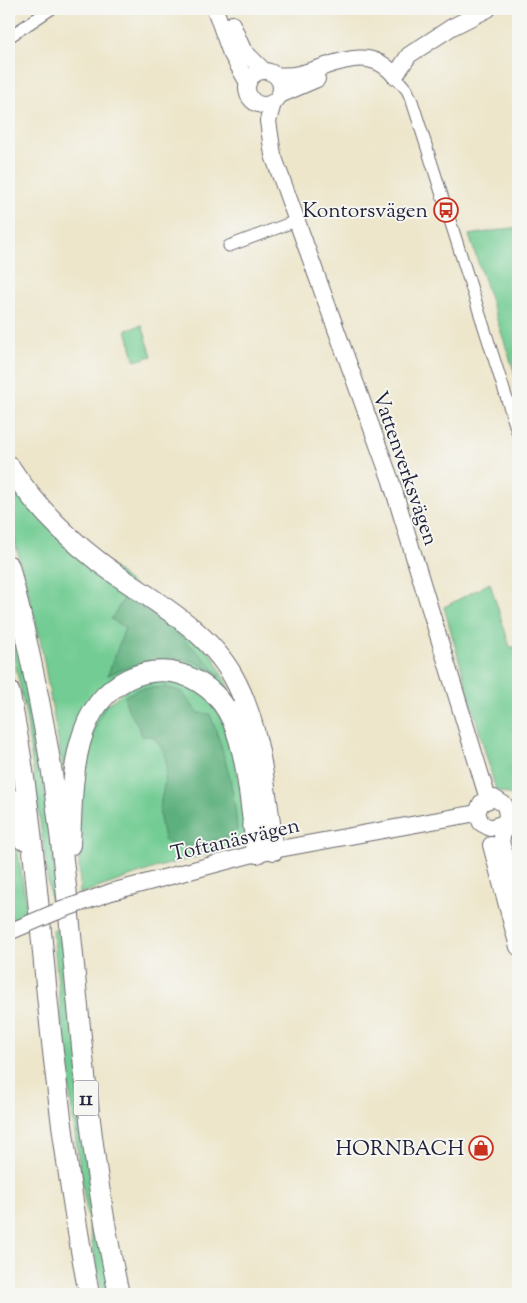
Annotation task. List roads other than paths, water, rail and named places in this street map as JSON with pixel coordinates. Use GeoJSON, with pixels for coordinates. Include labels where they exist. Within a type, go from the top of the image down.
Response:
{"type":"FeatureCollection","features":[{"type":"Feature","properties":{"kind":"highway"},"geometry":{"type":"LineString","coordinates":[[9,466],[32,497],[67,535],[111,570],[197,632],[211,646],[230,671],[243,697],[252,727],[266,852]]}},
{"type":"Feature","properties":{"kind":"highway","name":"11"},"geometry":{"type":"LineString","coordinates":[[9,566],[23,623],[52,774],[67,899],[91,1138],[109,1251],[119,1294]]}},
{"type":"Feature","properties":{"kind":"highway"},"geometry":{"type":"LineString","coordinates":[[67,899],[73,785],[82,737],[92,713],[109,691],[124,681],[144,673],[168,672],[193,679],[218,697],[226,708],[238,737],[266,852]]}},
{"type":"Feature","properties":{"kind":"highway","name":"11"},"geometry":{"type":"LineString","coordinates":[[9,691],[24,775],[71,1200],[89,1294]]}},
{"type":"Feature","properties":{"kind":"highway"},"geometry":{"type":"LineString","coordinates":[[9,798],[24,848],[47,996]]}},
{"type":"Feature","properties":{"kind":"street"},"geometry":{"type":"LineString","coordinates":[[9,37],[51,9]]}},
{"type":"Feature","properties":{"kind":"street"},"geometry":{"type":"LineString","coordinates":[[215,9],[230,52],[248,83]]}},
{"type":"Feature","properties":{"kind":"street"},"geometry":{"type":"LineString","coordinates":[[226,9],[244,50],[281,84],[277,99]]}},
{"type":"Feature","properties":{"kind":"street"},"geometry":{"type":"LineString","coordinates":[[395,76],[410,55],[452,26],[488,9]]}},
{"type":"Feature","properties":{"kind":"street"},"geometry":{"type":"LineString","coordinates":[[395,76],[366,70],[349,70],[297,86],[277,99],[260,105],[253,101],[248,92],[248,83],[252,76],[270,73],[294,76],[342,61],[359,59],[380,62],[386,65],[402,83],[412,101],[518,434]]}},
{"type":"Feature","properties":{"kind":"street","name":"Vattenverksvägen"},"geometry":{"type":"LineString","coordinates":[[277,99],[268,121],[273,155],[391,481],[488,799]]}},
{"type":"Feature","properties":{"kind":"street","name":"Vattenverksvägen"},"geometry":{"type":"LineString","coordinates":[[253,101],[265,142],[273,155]]}},
{"type":"Feature","properties":{"kind":"street"},"geometry":{"type":"LineString","coordinates":[[229,246],[296,221]]}},
{"type":"Feature","properties":{"kind":"street"},"geometry":{"type":"LineString","coordinates":[[505,817],[481,823],[477,813],[481,803],[488,799],[501,801],[505,817],[501,842],[518,895]]}},
{"type":"Feature","properties":{"kind":"street","name":"Toftanäsvägen"},"geometry":{"type":"LineString","coordinates":[[9,932],[80,902],[110,892],[266,852],[477,813]]}},
{"type":"Feature","properties":{"kind":"street"},"geometry":{"type":"LineString","coordinates":[[505,817],[491,845],[518,947]]}},
{"type":"Feature","properties":{"kind":"place","name":"Kontorsvägen"},"geometry":{"type":"Point","coordinates":[446,210]}},
{"type":"Feature","properties":{"kind":"place","name":"HORNBACH"},"geometry":{"type":"Point","coordinates":[481,1148]}}]}
